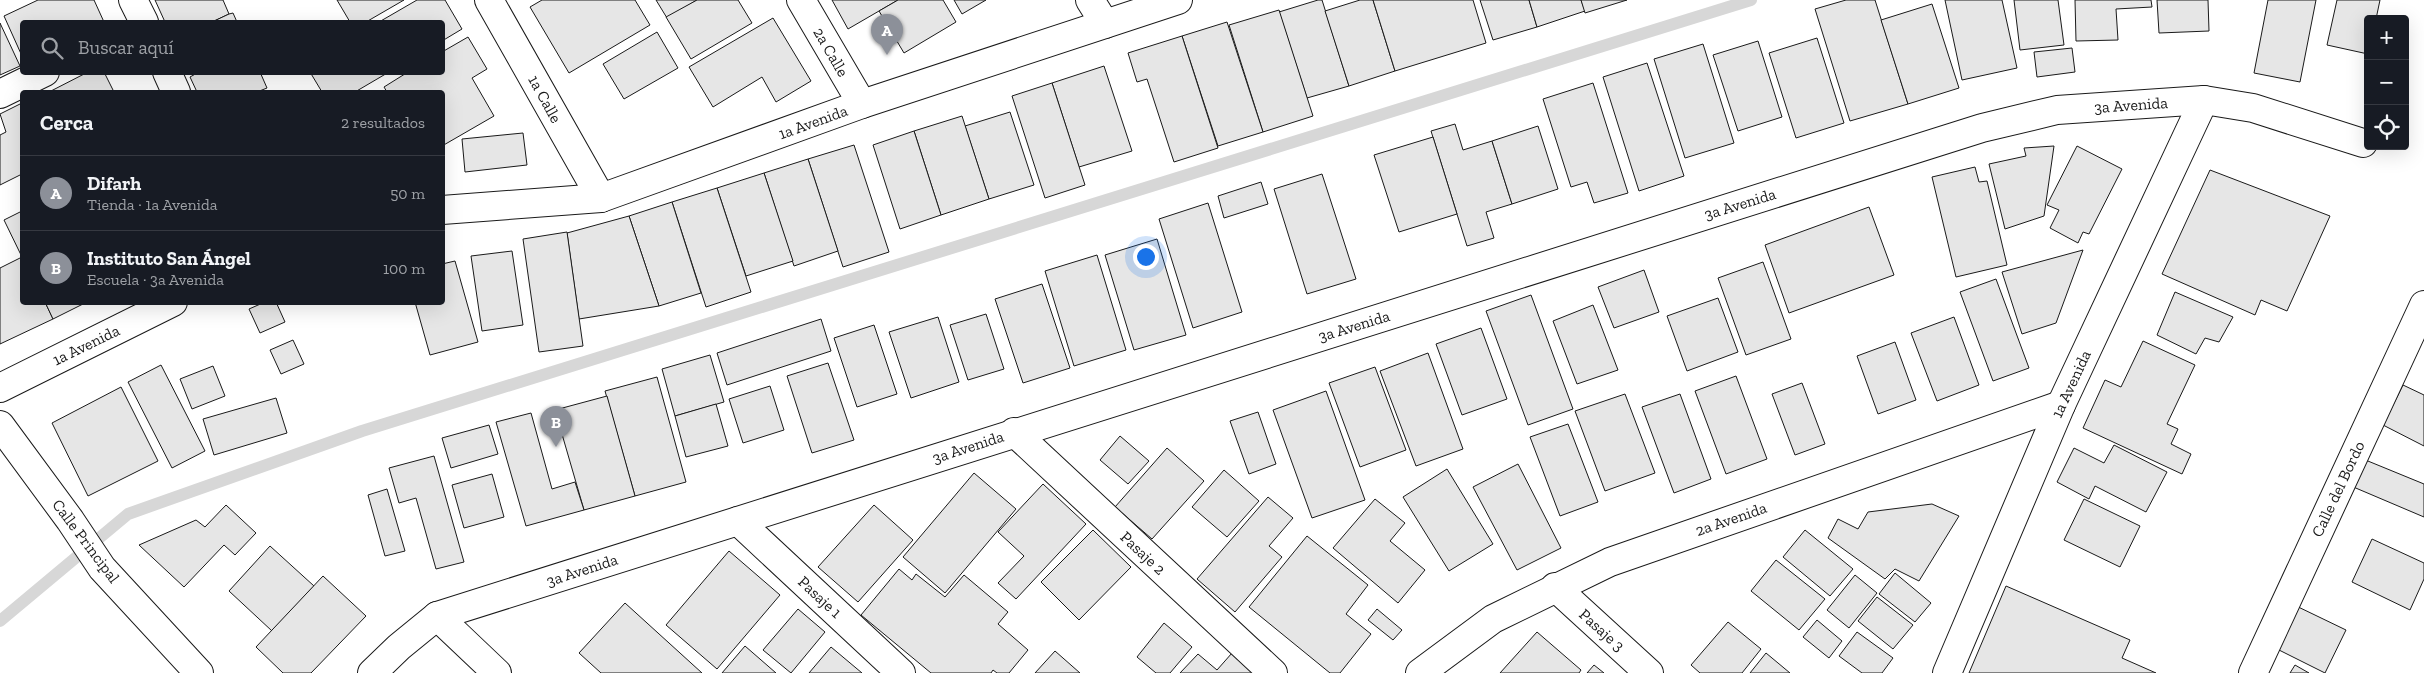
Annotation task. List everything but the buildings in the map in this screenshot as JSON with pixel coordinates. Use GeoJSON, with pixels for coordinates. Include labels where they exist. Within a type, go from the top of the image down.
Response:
{"type":"FeatureCollection","features":[{"type":"Feature","properties":{"kind":"street"},"geometry":{"type":"LineString","coordinates":[[133,0],[143,20]]}},
{"type":"Feature","properties":{"kind":"street","name":"1a Calle"},"geometry":{"type":"LineString","coordinates":[[490,0],[601,198]]}},
{"type":"Feature","properties":{"kind":"street","name":"2a Calle"},"geometry":{"type":"LineString","coordinates":[[801,0],[862,104]]}},
{"type":"Feature","properties":{"kind":"street"},"geometry":{"type":"LineString","coordinates":[[1090,0],[1105,24]]}},
{"type":"Feature","properties":{"kind":"street","name":"1a Avenida"},"geometry":{"type":"LineString","coordinates":[[445,210],[601,198],[862,104],[1178,0]]}},
{"type":"Feature","properties":{"kind":"street"},"geometry":{"type":"LineString","coordinates":[[0,94],[39,75]]}},
{"type":"Feature","properties":{"kind":"street"},"geometry":{"type":"LineString","coordinates":[[168,75],[175,90]]}},
{"type":"Feature","properties":{"kind":"street","name":"1a Avenida"},"geometry":{"type":"LineString","coordinates":[[1946,673],[2061,405],[2204,100]]}},
{"type":"Feature","properties":{"kind":"street","name":"3a Avenida"},"geometry":{"type":"LineString","coordinates":[[372,673],[399,647],[437,616],[1014,432],[1982,128],[2057,110],[2204,100],[2253,108],[2364,143]]}},
{"type":"Feature","properties":{"kind":"street","name":"1a Avenida"},"geometry":{"type":"LineString","coordinates":[[0,388],[167,305]]}},
{"type":"Feature","properties":{"kind":"street","name":"Calle del Bordo"},"geometry":{"type":"LineString","coordinates":[[2253,673],[2424,305]]}},
{"type":"Feature","properties":{"kind":"street","name":"2a Avenida"},"geometry":{"type":"LineString","coordinates":[[1420,673],[1493,619],[1555,587],[1610,562],[2061,405]]}},
{"type":"Feature","properties":{"kind":"street","name":"Calle Principal"},"geometry":{"type":"LineString","coordinates":[[0,425],[70,520],[102,568],[199,673]]}},
{"type":"Feature","properties":{"kind":"street","name":"Pasaje 2"},"geometry":{"type":"LineString","coordinates":[[1014,432],[1273,673]]}},
{"type":"Feature","properties":{"kind":"street","name":"Pasaje 1"},"geometry":{"type":"LineString","coordinates":[[738,520],[901,673]]}},
{"type":"Feature","properties":{"kind":"street","name":"Pasaje 3"},"geometry":{"type":"LineString","coordinates":[[1555,587],[1649,673]]}},
{"type":"Feature","properties":{"kind":"street"},"geometry":{"type":"LineString","coordinates":[[437,616],[498,673]]}},
{"type":"Feature","properties":{"kind":"waterway"},"geometry":{"type":"LineString","coordinates":[[0,621],[128,514],[362,431],[1751,0]]}},
{"type":"Feature","properties":{"kind":"place","name":"Difarh"},"geometry":{"type":"Point","coordinates":[887,55]}},
{"type":"Feature","properties":{"kind":"place","name":"Instituto San Ángel"},"geometry":{"type":"Point","coordinates":[556,447]}}]}
